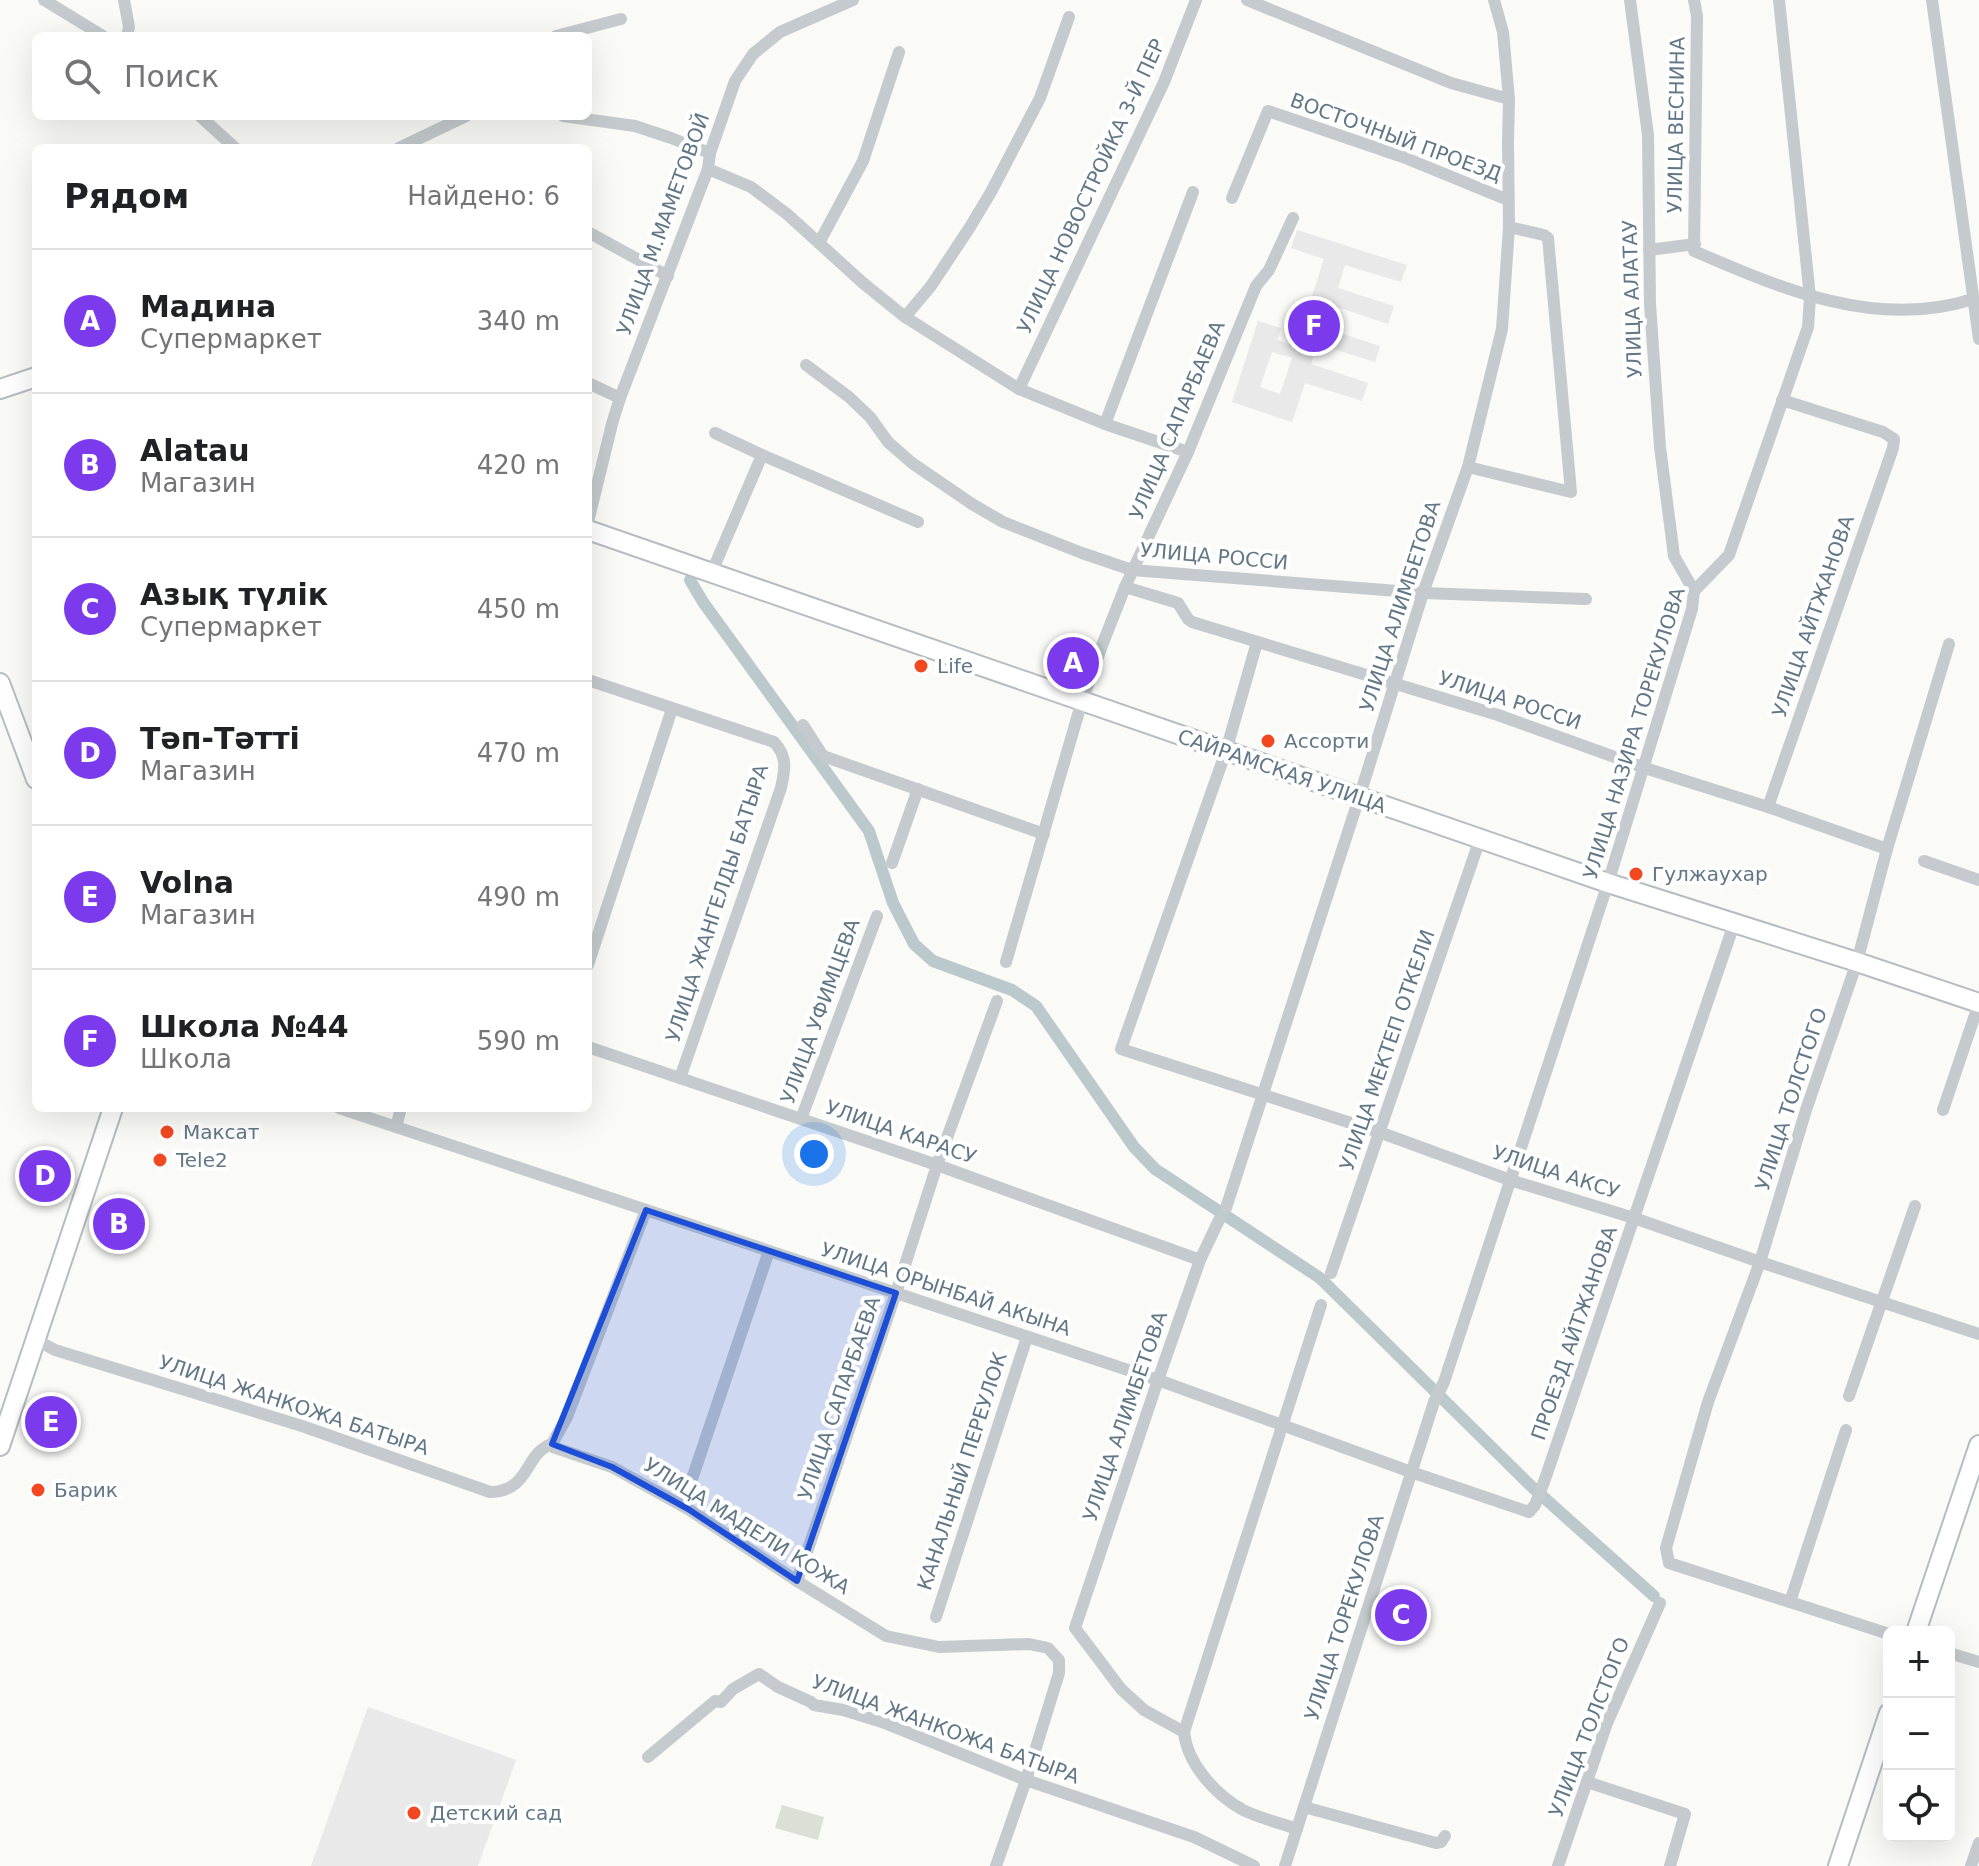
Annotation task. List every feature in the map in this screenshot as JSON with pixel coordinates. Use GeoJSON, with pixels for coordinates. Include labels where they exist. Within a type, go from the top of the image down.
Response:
{"type":"FeatureCollection","features":[{"type":"Feature","properties":{"kind":"main road"},"geometry":{"type":"LineString","coordinates":[[0,389],[32,376]]}},
{"type":"Feature","properties":{"kind":"main road","name":"САЙРАМСКАЯ УЛИЦА"},"geometry":{"type":"LineString","coordinates":[[592,531],[1608,883],[1979,1003]]}},
{"type":"Feature","properties":{"kind":"main road"},"geometry":{"type":"LineString","coordinates":[[0,683],[32,768]]}},
{"type":"Feature","properties":{"kind":"main road"},"geometry":{"type":"LineString","coordinates":[[0,1446],[112,1112]]}},
{"type":"Feature","properties":{"kind":"main road"},"geometry":{"type":"LineString","coordinates":[[1918,1626],[1979,1445]]}},
{"type":"Feature","properties":{"kind":"main road"},"geometry":{"type":"LineString","coordinates":[[1838,1866],[1883,1731]]}},
{"type":"Feature","properties":{"kind":"street"},"geometry":{"type":"LineString","coordinates":[[44,0],[96,32]]}},
{"type":"Feature","properties":{"kind":"street"},"geometry":{"type":"LineString","coordinates":[[124,0],[128,32]]}},
{"type":"Feature","properties":{"kind":"street","name":"УЛИЦА М.МАМЕТОВОЙ"},"geometry":{"type":"LineString","coordinates":[[592,506],[620,398],[708,169],[710,153],[735,81],[753,54],[780,32],[853,0]]}},
{"type":"Feature","properties":{"kind":"street","name":"УЛИЦА НОВОСТРОЙКА 3-Й ПЕР"},"geometry":{"type":"LineString","coordinates":[[1019,389],[1164,82],[1196,0]]}},
{"type":"Feature","properties":{"kind":"street"},"geometry":{"type":"LineString","coordinates":[[1247,0],[1451,83],[1509,99]]}},
{"type":"Feature","properties":{"kind":"street","name":"УЛИЦА АЛИМБЕТОВА"},"geometry":{"type":"LineString","coordinates":[[1226,1208],[1423,593],[1468,467],[1502,329],[1509,227],[1509,99],[1503,32],[1494,0]]}},
{"type":"Feature","properties":{"kind":"street","name":"УЛИЦА АЛАТАУ"},"geometry":{"type":"LineString","coordinates":[[1630,0],[1648,135],[1650,304],[1660,447],[1674,556],[1694,591]]}},
{"type":"Feature","properties":{"kind":"street","name":"УЛИЦА ВЕСНИНА"},"geometry":{"type":"LineString","coordinates":[[1694,0],[1697,16],[1694,248]]}},
{"type":"Feature","properties":{"kind":"street","name":"УЛИЦА НАЗИРА ТОРЕКУЛОВА"},"geometry":{"type":"LineString","coordinates":[[1444,1382],[1645,768],[1692,609],[1694,591],[1729,555],[1808,327],[1810,297],[1779,0]]}},
{"type":"Feature","properties":{"kind":"street"},"geometry":{"type":"LineString","coordinates":[[1932,0],[1979,339]]}},
{"type":"Feature","properties":{"kind":"street"},"geometry":{"type":"LineString","coordinates":[[905,317],[931,286],[991,192],[1040,98],[1069,17]]}},
{"type":"Feature","properties":{"kind":"street"},"geometry":{"type":"LineString","coordinates":[[571,32],[621,19]]}},
{"type":"Feature","properties":{"kind":"street"},"geometry":{"type":"LineString","coordinates":[[819,243],[863,161],[899,52]]}},
{"type":"Feature","properties":{"kind":"street","name":"ВОСТОЧНЫЙ ПРОЕЗД"},"geometry":{"type":"LineString","coordinates":[[1232,198],[1268,111],[1403,157],[1508,200]]}},
{"type":"Feature","properties":{"kind":"street"},"geometry":{"type":"LineString","coordinates":[[204,120],[231,144]]}},
{"type":"Feature","properties":{"kind":"street"},"geometry":{"type":"LineString","coordinates":[[407,144],[458,120]]}},
{"type":"Feature","properties":{"kind":"street"},"geometry":{"type":"LineString","coordinates":[[592,120],[635,126],[710,153]]}},
{"type":"Feature","properties":{"kind":"street"},"geometry":{"type":"LineString","coordinates":[[708,169],[751,187],[787,214],[905,317],[1019,389],[1105,424],[1188,452]]}},
{"type":"Feature","properties":{"kind":"street"},"geometry":{"type":"LineString","coordinates":[[1105,424],[1193,192]]}},
{"type":"Feature","properties":{"kind":"street","name":"УЛИЦА САПАРБАЕВА"},"geometry":{"type":"LineString","coordinates":[[1006,962],[1082,701],[1125,587],[1188,452],[1256,286],[1269,270],[1293,218]]}},
{"type":"Feature","properties":{"kind":"street"},"geometry":{"type":"LineString","coordinates":[[1468,467],[1571,492],[1548,238],[1509,227]]}},
{"type":"Feature","properties":{"kind":"street"},"geometry":{"type":"LineString","coordinates":[[592,234],[668,276]]}},
{"type":"Feature","properties":{"kind":"street"},"geometry":{"type":"LineString","coordinates":[[1649,250],[1694,248],[1735,269],[1810,297],[1864,307],[1909,311],[1973,299]]}},
{"type":"Feature","properties":{"kind":"street","name":"УЛИЦА РОССИ"},"geometry":{"type":"LineString","coordinates":[[806,365],[849,397],[870,417],[888,442],[912,463],[972,504],[1003,522],[1132,570],[1423,593],[1586,599]]}},
{"type":"Feature","properties":{"kind":"street"},"geometry":{"type":"LineString","coordinates":[[592,385],[620,398]]}},
{"type":"Feature","properties":{"kind":"street","name":"УЛИЦА АЙТЖАНОВА"},"geometry":{"type":"LineString","coordinates":[[1768,807],[1894,439],[1883,432],[1782,400]]}},
{"type":"Feature","properties":{"kind":"street"},"geometry":{"type":"LineString","coordinates":[[715,433],[918,522]]}},
{"type":"Feature","properties":{"kind":"street"},"geometry":{"type":"LineString","coordinates":[[711,574],[762,455]]}},
{"type":"Feature","properties":{"kind":"street","name":"УЛИЦА РОССИ"},"geometry":{"type":"LineString","coordinates":[[1125,587],[1178,603],[1192,622],[1498,715],[1887,849]]}},
{"type":"Feature","properties":{"kind":"street"},"geometry":{"type":"LineString","coordinates":[[1226,751],[1257,642]]}},
{"type":"Feature","properties":{"kind":"street","name":"УЛИЦА ТОЛСТОГО"},"geometry":{"type":"LineString","coordinates":[[1790,1602],[1669,1563],[1666,1548],[1708,1402],[1760,1262],[1806,1110],[1857,962],[1887,849],[1949,644]]}},
{"type":"Feature","properties":{"kind":"street"},"geometry":{"type":"LineString","coordinates":[[592,681],[672,709],[592,953]]}},
{"type":"Feature","properties":{"kind":"street","name":"УЛИЦА ЖАНГЕЛДЫ БАТЫРА"},"geometry":{"type":"LineString","coordinates":[[672,709],[774,742],[784,756],[786,767],[680,1078]]}},
{"type":"Feature","properties":{"kind":"street"},"geometry":{"type":"LineString","coordinates":[[803,725],[823,756],[1044,834]]}},
{"type":"Feature","properties":{"kind":"street","name":"УЛИЦА АКСУ"},"geometry":{"type":"LineString","coordinates":[[1226,751],[1121,1049],[1379,1132],[1510,1180],[1634,1218],[1979,1334]]}},
{"type":"Feature","properties":{"kind":"street"},"geometry":{"type":"LineString","coordinates":[[892,863],[918,789]]}},
{"type":"Feature","properties":{"kind":"street","name":"УЛИЦА МЕКТЕП ОТКЕЛИ"},"geometry":{"type":"LineString","coordinates":[[1331,1273],[1480,839]]}},
{"type":"Feature","properties":{"kind":"street"},"geometry":{"type":"LineString","coordinates":[[1924,861],[1979,880]]}},
{"type":"Feature","properties":{"kind":"street","name":"УЛИЦА УФИМЦЕВА"},"geometry":{"type":"LineString","coordinates":[[801,1119],[877,916]]}},
{"type":"Feature","properties":{"kind":"street","name":"ПРОЕЗД АЙТЖАНОВА"},"geometry":{"type":"LineString","coordinates":[[1535,1505],[1734,924]]}},
{"type":"Feature","properties":{"kind":"street","name":"УЛИЦА САПАРБАЕВА"},"geometry":{"type":"LineString","coordinates":[[797,1581],[937,1165],[997,1001]]}},
{"type":"Feature","properties":{"kind":"street"},"geometry":{"type":"LineString","coordinates":[[1943,1110],[1979,1003]]}},
{"type":"Feature","properties":{"kind":"street","name":"УЛИЦА КАРАСУ"},"geometry":{"type":"LineString","coordinates":[[592,1048],[937,1165],[1200,1260]]}},
{"type":"Feature","properties":{"kind":"street","name":"УЛИЦА ОРЫНБАЙ АКЫНА"},"geometry":{"type":"LineString","coordinates":[[351,1112],[1158,1380],[1527,1512],[1535,1505]]}},
{"type":"Feature","properties":{"kind":"street"},"geometry":{"type":"LineString","coordinates":[[396,1127],[400,1112]]}},
{"type":"Feature","properties":{"kind":"street"},"geometry":{"type":"LineString","coordinates":[[1849,1396],[1915,1206]]}},
{"type":"Feature","properties":{"kind":"street"},"geometry":{"type":"LineString","coordinates":[[552,1444],[567,1417],[646,1210]]}},
{"type":"Feature","properties":{"kind":"street","name":"УЛИЦА АЛИМБЕТОВА"},"geometry":{"type":"LineString","coordinates":[[1184,1732],[1144,1710],[1121,1689],[1075,1628],[1200,1260],[1219,1220]]}},
{"type":"Feature","properties":{"kind":"street"},"geometry":{"type":"LineString","coordinates":[[691,1482],[769,1251]]}},
{"type":"Feature","properties":{"kind":"street"},"geometry":{"type":"LineString","coordinates":[[1297,1829],[1244,1810],[1214,1788],[1192,1759],[1185,1745],[1184,1732],[1321,1305]]}},
{"type":"Feature","properties":{"kind":"street","name":"КАНАЛЬНЫЙ ПЕРЕУЛОК"},"geometry":{"type":"LineString","coordinates":[[936,1617],[1027,1337]]}},
{"type":"Feature","properties":{"kind":"street","name":"УЛИЦА ЖАНКОЖА БАТЫРА"},"geometry":{"type":"LineString","coordinates":[[36,1340],[55,1350],[302,1426],[490,1492],[501,1492],[512,1487],[521,1479],[540,1449],[552,1444]]}},
{"type":"Feature","properties":{"kind":"street","name":"УЛИЦА ТОРЕКУЛОВА"},"geometry":{"type":"LineString","coordinates":[[1285,1866],[1411,1472],[1434,1402],[1444,1382]]}},
{"type":"Feature","properties":{"kind":"street"},"geometry":{"type":"LineString","coordinates":[[1846,1430],[1790,1602],[1883,1632]]}},
{"type":"Feature","properties":{"kind":"street","name":"УЛИЦА МАДЕЛИ КОЖА"},"geometry":{"type":"LineString","coordinates":[[552,1444],[558,1449],[612,1467],[688,1509],[886,1636],[939,1647],[1029,1644],[1048,1648],[1059,1660],[1059,1673],[1026,1780]]}},
{"type":"Feature","properties":{"kind":"street","name":"УЛИЦА ТОЛСТОГО"},"geometry":{"type":"LineString","coordinates":[[1558,1866],[1607,1723],[1660,1603]]}},
{"type":"Feature","properties":{"kind":"street"},"geometry":{"type":"LineString","coordinates":[[1955,1655],[1979,1662]]}},
{"type":"Feature","properties":{"kind":"street","name":"УЛИЦА ЖАНКОЖА БАТЫРА"},"geometry":{"type":"LineString","coordinates":[[648,1757],[715,1701],[721,1702],[733,1689],[759,1674],[814,1705],[882,1722],[1026,1780],[1194,1837],[1254,1866]]}},
{"type":"Feature","properties":{"kind":"street"},"geometry":{"type":"LineString","coordinates":[[996,1866],[1026,1780]]}},
{"type":"Feature","properties":{"kind":"street"},"geometry":{"type":"LineString","coordinates":[[1587,1782],[1685,1814],[1670,1866]]}},
{"type":"Feature","properties":{"kind":"street"},"geometry":{"type":"LineString","coordinates":[[1304,1807],[1436,1843],[1445,1836]]}},
{"type":"Feature","properties":{"kind":"street"},"geometry":{"type":"LineString","coordinates":[[1971,1866],[1979,1843]]}},
{"type":"Feature","properties":{"kind":"highlighted area"},"geometry":{"type":"Polygon","coordinates":[[[646,1210],[896,1293],[797,1581],[688,1509],[612,1467],[552,1444],[646,1210]]]}},
{"type":"Feature","properties":{"kind":"shaded area"},"geometry":{"type":"Polygon","coordinates":[[[1297,230],[1407,265],[1401,282],[1345,265],[1338,288],[1394,306],[1388,324],[1331,305],[1324,328],[1380,346],[1375,362],[1317,344],[1311,364],[1368,383],[1362,401],[1305,383],[1292,422],[1232,402],[1258,321],[1281,328],[1277,340],[1296,346],[1324,259],[1291,248],[1297,230]],[[1272,352],[1260,387],[1280,394],[1292,358],[1272,352]]]}},
{"type":"Feature","properties":{"kind":"shaded area","name":"Детский сад"},"geometry":{"type":"Polygon","coordinates":[[[368,1707],[516,1760],[478,1866],[311,1866],[368,1707]]]}},
{"type":"Feature","properties":{"kind":"shaded area"},"geometry":{"type":"Polygon","coordinates":[[[782,1805],[824,1817],[818,1840],[775,1828],[782,1805]]]}},
{"type":"Feature","properties":{"kind":"waterway"},"geometry":{"type":"LineString","coordinates":[[690,580],[869,831],[893,903],[914,944],[933,961],[1012,990],[1036,1006],[1134,1147],[1155,1169],[1320,1278],[1531,1486],[1654,1596]]}},
{"type":"Feature","properties":{"kind":"place","name":"Школа №44"},"geometry":{"type":"Point","coordinates":[1314,326]}},
{"type":"Feature","properties":{"kind":"place","name":"Мадина"},"geometry":{"type":"Point","coordinates":[1073,663]}},
{"type":"Feature","properties":{"kind":"place","name":"Life"},"geometry":{"type":"Point","coordinates":[921,666]}},
{"type":"Feature","properties":{"kind":"place","name":"Ассорти"},"geometry":{"type":"Point","coordinates":[1268,741]}},
{"type":"Feature","properties":{"kind":"place","name":"Гулжаухар"},"geometry":{"type":"Point","coordinates":[1636,874]}},
{"type":"Feature","properties":{"kind":"place","name":"Максат"},"geometry":{"type":"Point","coordinates":[167,1132]}},
{"type":"Feature","properties":{"kind":"place","name":"Tele2"},"geometry":{"type":"Point","coordinates":[160,1160]}},
{"type":"Feature","properties":{"kind":"place","name":"Тәп-Тәтті"},"geometry":{"type":"Point","coordinates":[45,1176]}},
{"type":"Feature","properties":{"kind":"place","name":"Alatau"},"geometry":{"type":"Point","coordinates":[119,1224]}},
{"type":"Feature","properties":{"kind":"place","name":"Volna"},"geometry":{"type":"Point","coordinates":[51,1422]}},
{"type":"Feature","properties":{"kind":"place","name":"Барик"},"geometry":{"type":"Point","coordinates":[38,1490]}},
{"type":"Feature","properties":{"kind":"place","name":"Азық түлік"},"geometry":{"type":"Point","coordinates":[1401,1615]}},
{"type":"Feature","properties":{"kind":"place","name":"Детский сад"},"geometry":{"type":"Point","coordinates":[414,1813]}}]}
